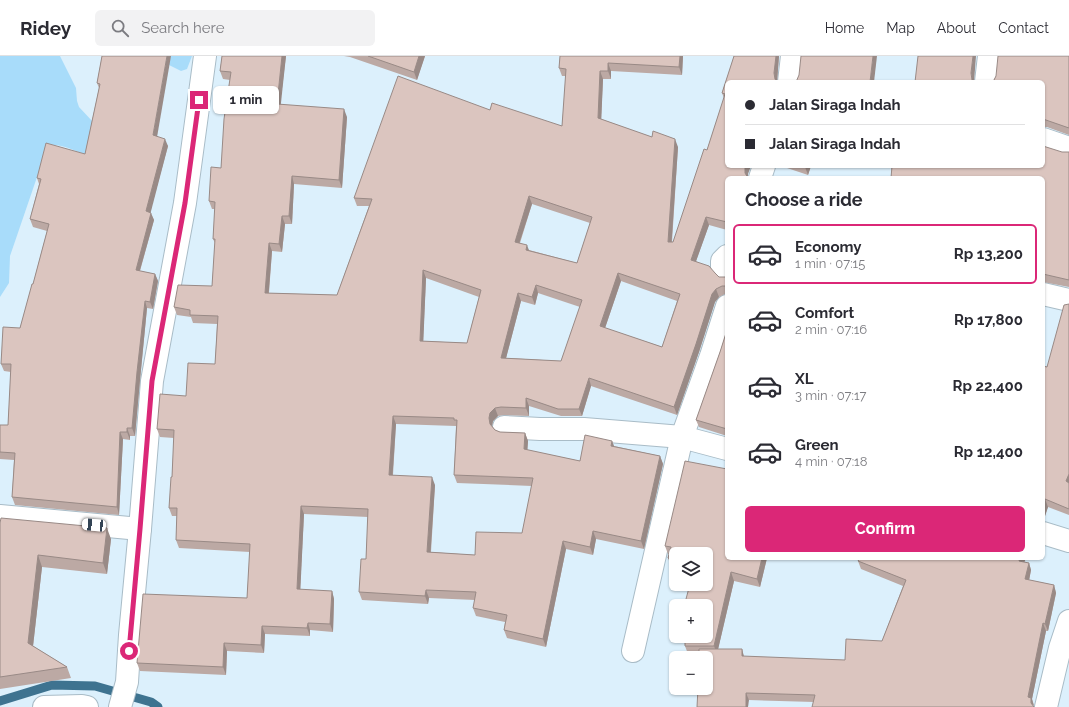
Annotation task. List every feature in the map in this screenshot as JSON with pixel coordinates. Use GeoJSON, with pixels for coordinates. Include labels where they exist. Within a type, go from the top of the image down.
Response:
{"type":"FeatureCollection","features":[{"type":"Feature","properties":{"kind":"street"},"geometry":{"type":"LineString","coordinates":[[120,707],[127,682],[152,381],[185,203],[205,56]]}},
{"type":"Feature","properties":{"kind":"street"},"geometry":{"type":"LineString","coordinates":[[789,80],[792,56]]}},
{"type":"Feature","properties":{"kind":"street"},"geometry":{"type":"LineString","coordinates":[[986,80],[989,56]]}},
{"type":"Feature","properties":{"kind":"street"},"geometry":{"type":"LineString","coordinates":[[1045,140],[1069,148]]}},
{"type":"Feature","properties":{"kind":"street"},"geometry":{"type":"LineString","coordinates":[[725,258],[722,261],[722,267],[725,271]]}},
{"type":"Feature","properties":{"kind":"street"},"geometry":{"type":"LineString","coordinates":[[1045,294],[1069,300]]}},
{"type":"Feature","properties":{"kind":"street"},"geometry":{"type":"LineString","coordinates":[[634,651],[682,437],[725,312]]}},
{"type":"Feature","properties":{"kind":"street"},"geometry":{"type":"LineString","coordinates":[[504,427],[584,429],[682,437],[725,448]]}},
{"type":"Feature","properties":{"kind":"street"},"geometry":{"type":"LineString","coordinates":[[0,516],[140,529]]}},
{"type":"Feature","properties":{"kind":"street"},"geometry":{"type":"LineString","coordinates":[[1045,535],[1069,541]]}},
{"type":"Feature","properties":{"kind":"street"},"geometry":{"type":"LineString","coordinates":[[1046,707],[1060,648],[1069,621]]}},
{"type":"Feature","properties":{"kind":"street"},"geometry":{"type":"LineString","coordinates":[[44,707],[86,707]]}},
{"type":"Feature","properties":{"kind":"shaded area"},"geometry":{"type":"Polygon","coordinates":[[[0,56],[60,56],[76,88],[79,107],[93,122],[93,158],[59,145],[48,145],[10,256],[9,283],[0,297],[0,56]]]}},
{"type":"Feature","properties":{"kind":"shaded area"},"geometry":{"type":"Polygon","coordinates":[[[147,56],[192,56],[187,69],[181,71],[157,59],[147,56]]]}},
{"type":"Feature","properties":{"kind":"building"},"geometry":{"type":"Polygon","coordinates":[[[102,56],[167,56],[153,135],[165,139],[146,211],[151,213],[136,270],[155,274],[150,302],[145,301],[132,428],[127,428],[127,432],[120,432],[117,507],[12,497],[15,453],[0,452],[0,425],[8,425],[11,364],[1,364],[3,327],[20,328],[49,224],[30,219],[41,179],[37,178],[46,143],[85,154],[100,84],[97,83],[102,56]]]}},
{"type":"Feature","properties":{"kind":"building"},"geometry":{"type":"Polygon","coordinates":[[[222,56],[282,56],[277,104],[344,109],[339,180],[292,176],[289,216],[282,216],[279,244],[269,243],[265,293],[337,295],[372,199],[354,198],[398,76],[490,110],[492,103],[562,126],[566,69],[559,68],[560,56],[680,56],[679,67],[608,63],[608,71],[600,71],[598,118],[652,137],[653,131],[675,139],[668,242],[673,242],[704,149],[707,150],[725,94],[725,168],[745,168],[747,176],[725,176],[725,222],[706,217],[691,260],[709,266],[719,277],[725,277],[725,286],[716,289],[712,294],[674,407],[589,378],[579,409],[558,409],[526,398],[526,408],[501,407],[495,408],[490,413],[490,424],[495,430],[500,432],[525,433],[524,449],[580,461],[585,435],[612,441],[611,446],[660,456],[641,541],[593,531],[590,547],[563,541],[543,639],[504,630],[507,615],[473,608],[476,592],[426,590],[425,596],[359,592],[361,559],[366,559],[368,509],[301,506],[297,589],[332,591],[330,624],[308,623],[307,628],[262,626],[261,645],[224,643],[223,667],[137,663],[143,594],[247,598],[250,544],[176,540],[177,508],[169,508],[174,430],[157,429],[160,394],[186,396],[188,363],[215,364],[218,316],[190,315],[190,310],[174,307],[178,285],[212,286],[215,239],[213,239],[215,202],[209,201],[211,167],[221,168],[224,119],[231,72],[220,71],[222,56]],[[529,196],[515,242],[527,245],[526,250],[577,263],[592,217],[529,196]],[[423,270],[420,341],[467,343],[481,290],[423,270]],[[618,273],[600,326],[662,347],[680,294],[618,273]],[[536,285],[532,297],[518,293],[501,358],[561,361],[582,300],[536,285]],[[393,416],[389,475],[432,477],[427,552],[475,555],[476,532],[522,533],[533,478],[454,475],[457,420],[454,420],[454,418],[393,416]]]}},
{"type":"Feature","properties":{"kind":"building"},"geometry":{"type":"Polygon","coordinates":[[[368,56],[419,56],[414,72],[368,56]]]}},
{"type":"Feature","properties":{"kind":"building"},"geometry":{"type":"Polygon","coordinates":[[[734,56],[776,56],[774,73],[776,80],[726,80],[734,56]]]}},
{"type":"Feature","properties":{"kind":"building"},"geometry":{"type":"Polygon","coordinates":[[[801,56],[873,56],[870,80],[797,80],[799,75],[801,56]]]}},
{"type":"Feature","properties":{"kind":"building"},"geometry":{"type":"Polygon","coordinates":[[[918,56],[973,56],[971,73],[972,80],[915,80],[918,56]]]}},
{"type":"Feature","properties":{"kind":"building"},"geometry":{"type":"Polygon","coordinates":[[[998,56],[1069,56],[1069,128],[1045,120],[1045,80],[994,80],[996,76],[998,56]]]}},
{"type":"Feature","properties":{"kind":"building"},"geometry":{"type":"Polygon","coordinates":[[[725,84],[725,94],[722,93],[725,84]]]}},
{"type":"Feature","properties":{"kind":"building"},"geometry":{"type":"Polygon","coordinates":[[[1045,147],[1062,152],[1069,152],[1069,280],[1045,274],[1045,176],[891,176],[892,168],[1045,168],[1045,147]]]}},
{"type":"Feature","properties":{"kind":"building"},"geometry":{"type":"Polygon","coordinates":[[[1069,304],[1069,474],[1066,481],[1069,483],[1069,509],[1045,499],[1045,366],[1047,367],[1064,305],[1069,304]]]}},
{"type":"Feature","properties":{"kind":"building"},"geometry":{"type":"Polygon","coordinates":[[[725,336],[725,428],[696,420],[725,336]]]}},
{"type":"Feature","properties":{"kind":"building"},"geometry":{"type":"Polygon","coordinates":[[[685,461],[725,469],[725,560],[762,560],[757,579],[731,572],[714,646],[685,646],[685,643],[713,643],[713,599],[686,599],[688,591],[713,591],[713,547],[665,546],[685,461]]]}},
{"type":"Feature","properties":{"kind":"building"},"geometry":{"type":"Polygon","coordinates":[[[1,518],[107,528],[103,563],[38,555],[28,643],[67,667],[0,677],[1,518]]]}},
{"type":"Feature","properties":{"kind":"building"},"geometry":{"type":"Polygon","coordinates":[[[1019,560],[1029,563],[1025,579],[1054,585],[1045,624],[1043,623],[1028,697],[1031,698],[1031,703],[1034,707],[812,707],[815,695],[746,693],[746,707],[697,707],[698,695],[713,695],[713,651],[699,651],[699,649],[742,649],[742,656],[845,660],[846,639],[882,641],[906,580],[858,561],[1019,560]]]}},
{"type":"Feature","properties":{"kind":"waterway"},"geometry":{"type":"LineString","coordinates":[[0,701],[52,685],[95,686],[151,702],[158,707]]}},
{"type":"Feature","properties":{"kind":"route"},"geometry":{"type":"LineString","coordinates":[[129,651],[152,381],[185,203],[199,100]]}}]}
